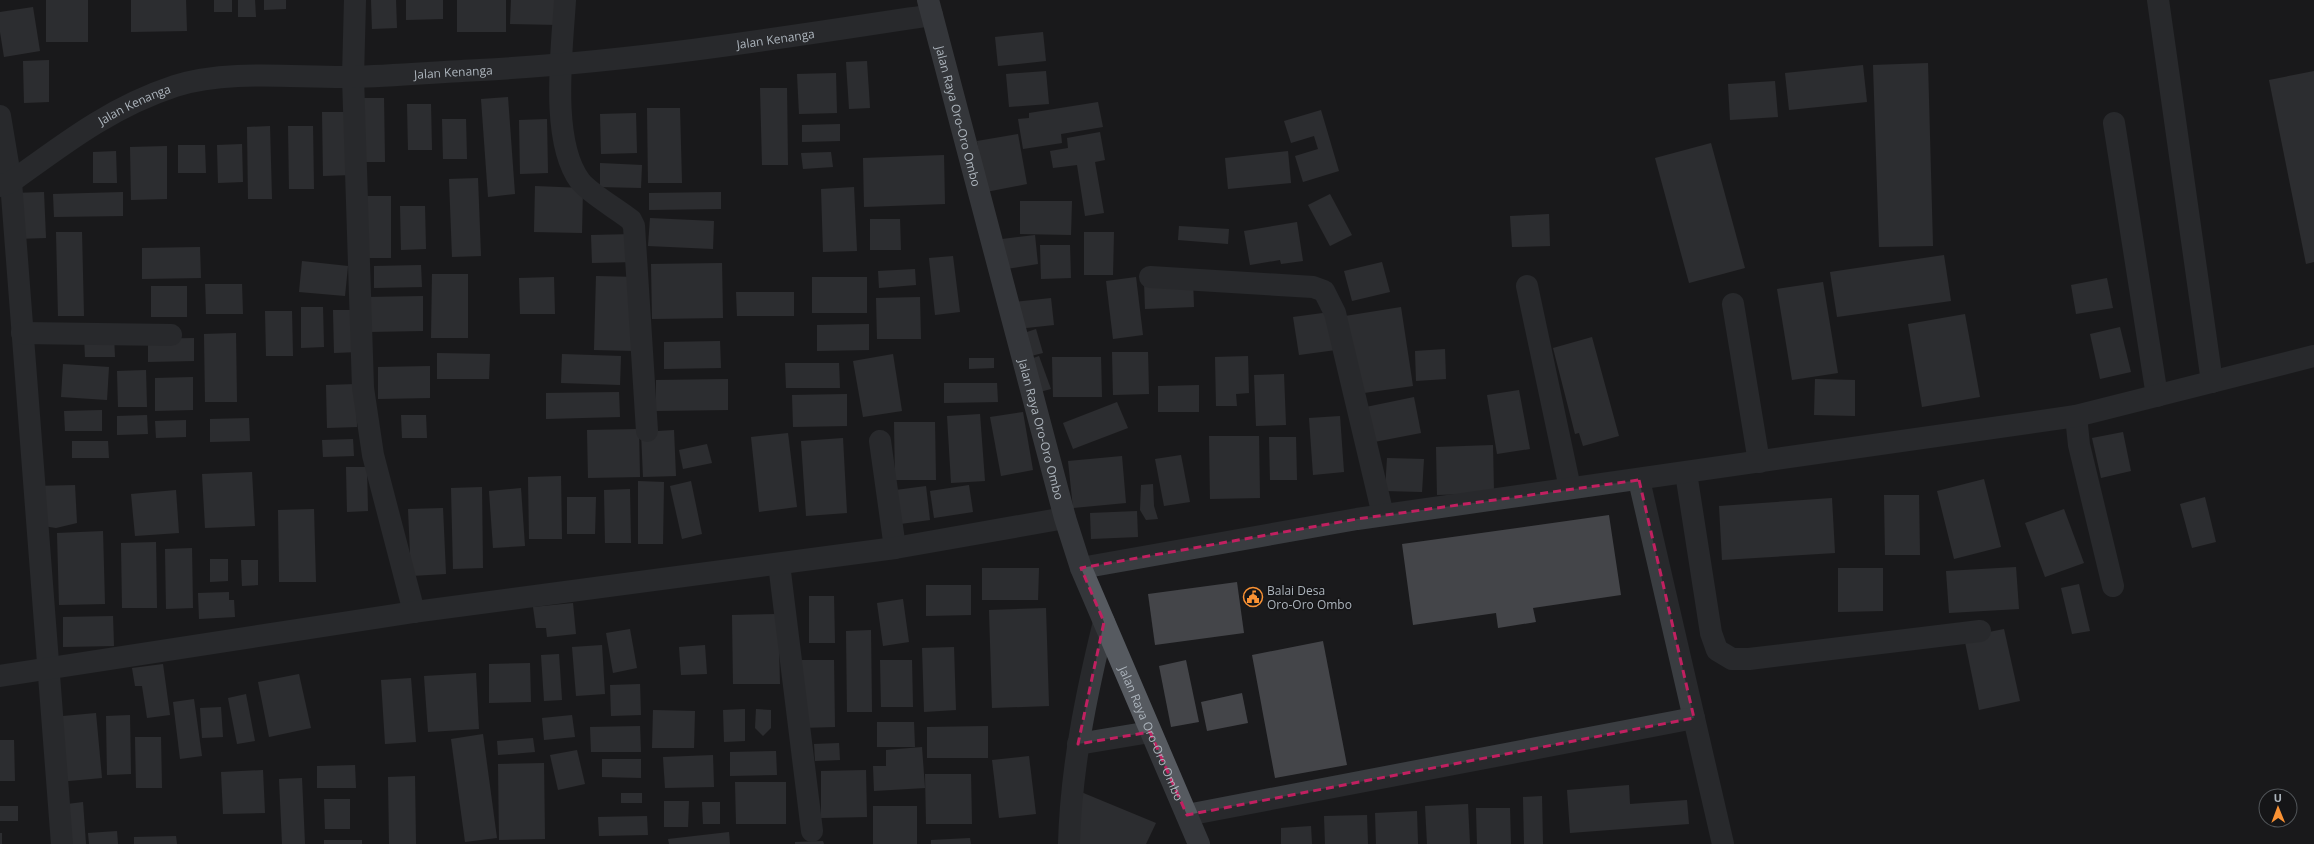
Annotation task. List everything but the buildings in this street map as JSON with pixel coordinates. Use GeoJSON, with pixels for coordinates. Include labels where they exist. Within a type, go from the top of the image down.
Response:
{"type":"FeatureCollection","features":[{"type":"Feature","properties":{"kind":"main road","name":"Jalan Raya Oro-Oro Ombo"},"geometry":{"type":"LineString","coordinates":[[930,8],[1065,518],[1081,568],[1199,844]]}},
{"type":"Feature","properties":{"kind":"street"},"geometry":{"type":"LineString","coordinates":[[355,0],[353,77],[363,388],[366,421],[373,456],[414,612]]}},
{"type":"Feature","properties":{"kind":"street"},"geometry":{"type":"LineString","coordinates":[[565,0],[562,66],[563,139],[570,165],[581,183],[631,220],[634,226],[647,431]]}},
{"type":"Feature","properties":{"kind":"street"},"geometry":{"type":"LineString","coordinates":[[2158,0],[2212,382]]}},
{"type":"Feature","properties":{"kind":"street","name":"Jalan Kenanga"},"geometry":{"type":"LineString","coordinates":[[5,184],[85,128],[123,106],[177,85],[229,76],[353,77],[562,66],[833,30],[930,8]]}},
{"type":"Feature","properties":{"kind":"street"},"geometry":{"type":"LineString","coordinates":[[0,116],[5,184],[22,333],[47,669],[62,844]]}},
{"type":"Feature","properties":{"kind":"street"},"geometry":{"type":"LineString","coordinates":[[2114,123],[2157,396]]}},
{"type":"Feature","properties":{"kind":"street"},"geometry":{"type":"LineString","coordinates":[[1150,277],[1313,287],[1324,292],[1335,313],[1383,515]]}},
{"type":"Feature","properties":{"kind":"street"},"geometry":{"type":"LineString","coordinates":[[1527,286],[1570,488]]}},
{"type":"Feature","properties":{"kind":"street"},"geometry":{"type":"LineString","coordinates":[[1733,304],[1759,462]]}},
{"type":"Feature","properties":{"kind":"street"},"geometry":{"type":"LineString","coordinates":[[22,333],[172,335]]}},
{"type":"Feature","properties":{"kind":"street"},"geometry":{"type":"LineString","coordinates":[[1081,568],[1383,515],[1570,488],[1639,480],[2076,416],[2314,356]]}},
{"type":"Feature","properties":{"kind":"street"},"geometry":{"type":"LineString","coordinates":[[2076,416],[2079,445],[2114,586]]}},
{"type":"Feature","properties":{"kind":"street"},"geometry":{"type":"LineString","coordinates":[[880,441],[895,548]]}},
{"type":"Feature","properties":{"kind":"street"},"geometry":{"type":"LineString","coordinates":[[1686,473],[1711,633],[1716,650],[1732,659],[1757,658],[1980,632]]}},
{"type":"Feature","properties":{"kind":"street"},"geometry":{"type":"LineString","coordinates":[[1639,480],[1723,844]]}},
{"type":"Feature","properties":{"kind":"street"},"geometry":{"type":"LineString","coordinates":[[0,676],[414,612],[895,548],[1065,518]]}},
{"type":"Feature","properties":{"kind":"street"},"geometry":{"type":"LineString","coordinates":[[779,564],[812,831]]}},
{"type":"Feature","properties":{"kind":"street"},"geometry":{"type":"LineString","coordinates":[[1069,844],[1078,744],[1086,694],[1104,622]]}},
{"type":"Feature","properties":{"kind":"street"},"geometry":{"type":"LineString","coordinates":[[1187,815],[1694,718]]}},
{"type":"Feature","properties":{"kind":"street"},"geometry":{"type":"LineString","coordinates":[[1078,744],[1150,732]]}},
{"type":"Feature","properties":{"kind":"highlighted area"},"geometry":{"type":"Polygon","coordinates":[[[1639,480],[1694,718],[1187,815],[1150,732],[1078,744],[1104,622],[1081,568],[1357,519],[1639,480]]]}},
{"type":"Feature","properties":{"kind":"place","name":"Balai Desa Oro-Oro Ombo"},"geometry":{"type":"Point","coordinates":[1253,597]}}]}
